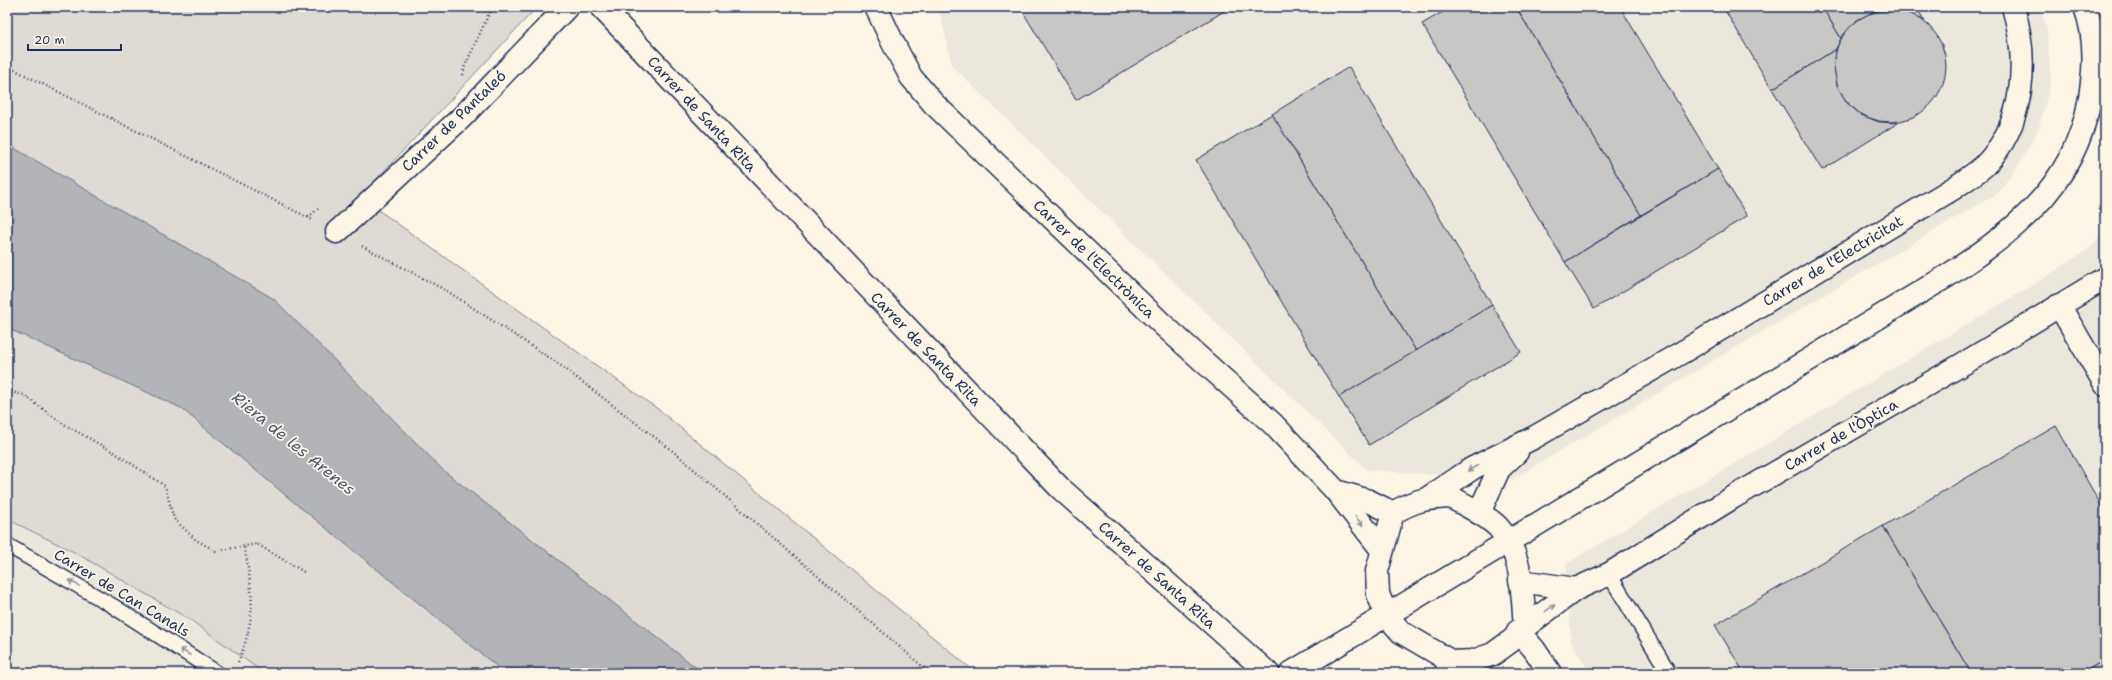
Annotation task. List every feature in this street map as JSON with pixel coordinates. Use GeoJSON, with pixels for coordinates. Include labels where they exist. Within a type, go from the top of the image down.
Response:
{"type":"FeatureCollection","features":[{"type":"Feature","properties":{"kind":"street","name":"Carrer de Pantaleó"},"geometry":{"type":"LineString","coordinates":[[337,232],[461,118],[567,7]]}},
{"type":"Feature","properties":{"kind":"street","name":"Carrer de Santa Rita"},"geometry":{"type":"LineString","coordinates":[[601,7],[1060,488],[1268,673]]}},
{"type":"Feature","properties":{"kind":"street","name":"Carrer de l'Electrònica"},"geometry":{"type":"LineString","coordinates":[[876,7],[911,77],[933,103],[1161,323],[1273,424],[1336,491],[1382,550]]}},
{"type":"Feature","properties":{"kind":"street","name":"Carrer de l'Electricitat"},"geometry":{"type":"LineString","coordinates":[[1428,498],[1473,468],[1533,438],[1693,346],[1954,188],[1984,166],[2003,141],[2015,112],[2022,80],[2022,45],[2013,7]]}},
{"type":"Feature","properties":{"kind":"street"},"geometry":{"type":"LineString","coordinates":[[1291,673],[1947,276],[2011,231],[2056,182],[2082,132],[2091,100],[2093,71],[2093,39],[2085,7]]}},
{"type":"Feature","properties":{"kind":"street","name":"Carrer de l'Òptica"},"geometry":{"type":"LineString","coordinates":[[1450,667],[1493,654],[1511,641],[1522,629],[1576,589],[1609,574],[1732,498],[1973,358],[2105,278]]}},
{"type":"Feature","properties":{"kind":"street"},"geometry":{"type":"LineString","coordinates":[[2059,305],[2105,384]]}},
{"type":"Feature","properties":{"kind":"street","name":"Carrer de l'Electricitat"},"geometry":{"type":"LineString","coordinates":[[1479,513],[1499,468],[1533,438]]}},
{"type":"Feature","properties":{"kind":"street"},"geometry":{"type":"LineString","coordinates":[[1336,491],[1369,500],[1393,513]]}},
{"type":"Feature","properties":{"kind":"street"},"geometry":{"type":"LineString","coordinates":[[1450,667],[1401,632],[1387,616],[1378,594],[1377,571],[1393,513],[1407,505],[1428,498],[1451,497],[1479,513],[1497,526],[1510,541],[1518,565],[1522,629],[1550,673]]}},
{"type":"Feature","properties":{"kind":"street"},"geometry":{"type":"LineString","coordinates":[[1520,581],[1576,589]]}},
{"type":"Feature","properties":{"kind":"lane","name":"Carrer de Can Canals"},"geometry":{"type":"LineString","coordinates":[[7,545],[113,606],[217,673]]}},
{"type":"Feature","properties":{"kind":"lane"},"geometry":{"type":"LineString","coordinates":[[1609,574],[1669,673]]}},
{"type":"Feature","properties":{"kind":"path"},"geometry":{"type":"LineString","coordinates":[[462,81],[464,68],[492,7]]}},
{"type":"Feature","properties":{"kind":"path"},"geometry":{"type":"LineString","coordinates":[[7,66],[308,217]]}},
{"type":"Feature","properties":{"kind":"path"},"geometry":{"type":"LineString","coordinates":[[337,232],[447,291],[556,362],[674,452],[930,673]]}},
{"type":"Feature","properties":{"kind":"path"},"geometry":{"type":"LineString","coordinates":[[7,391],[24,395],[62,424],[115,453],[165,486],[174,519],[196,540],[216,551],[257,544],[304,572]]}},
{"type":"Feature","properties":{"kind":"path"},"geometry":{"type":"LineString","coordinates":[[236,666],[247,639],[253,604],[244,546]]}},
{"type":"Feature","properties":{"kind":"shaded area"},"geometry":{"type":"Polygon","coordinates":[[[7,7],[537,7],[360,197],[659,410],[976,673],[703,673],[444,471],[274,299],[7,144],[7,7]]]}},
{"type":"Feature","properties":{"kind":"shaded area"},"geometry":{"type":"Polygon","coordinates":[[[939,7],[2040,7],[2047,30],[2051,81],[2039,128],[2019,164],[1998,193],[1511,480],[1367,470],[952,66],[939,7]]]}},
{"type":"Feature","properties":{"kind":"shaded area"},"geometry":{"type":"Polygon","coordinates":[[[2105,231],[2105,673],[1590,673],[1571,642],[1566,564],[2038,282],[2093,246],[2105,231]]]}},
{"type":"Feature","properties":{"kind":"shaded area"},"geometry":{"type":"Polygon","coordinates":[[[7,328],[181,408],[295,503],[505,673],[264,673],[192,621],[76,553],[7,519],[7,328]]]}},
{"type":"Feature","properties":{"kind":"shaded area"},"geometry":{"type":"Polygon","coordinates":[[[7,519],[76,553],[192,621],[264,673],[7,673],[7,519]]]}},
{"type":"Feature","properties":{"kind":"water","name":"Riera de les Arenes"},"geometry":{"type":"Polygon","coordinates":[[[7,144],[274,299],[444,471],[703,673],[505,673],[295,503],[181,408],[7,328],[7,144]]]}},
{"type":"Feature","properties":{"kind":"building"},"geometry":{"type":"Polygon","coordinates":[[[1020,7],[1231,7],[1076,100],[1020,7]]]}},
{"type":"Feature","properties":{"kind":"building"},"geometry":{"type":"Polygon","coordinates":[[[1451,7],[1516,7],[1641,215],[1565,262],[1422,24],[1451,7]]]}},
{"type":"Feature","properties":{"kind":"building"},"geometry":{"type":"Polygon","coordinates":[[[1516,7],[1620,7],[1718,169],[1641,215],[1516,7]]]}},
{"type":"Feature","properties":{"kind":"building"},"geometry":{"type":"Polygon","coordinates":[[[1723,7],[1822,7],[1841,38],[1836,49],[1772,89],[1723,7]]]}},
{"type":"Feature","properties":{"kind":"building"},"geometry":{"type":"Polygon","coordinates":[[[1822,7],[1916,7],[1925,21],[1908,13],[1891,9],[1873,12],[1857,20],[1841,38],[1822,7]]]}},
{"type":"Feature","properties":{"kind":"building"},"geometry":{"type":"Polygon","coordinates":[[[1890,10],[1911,14],[1930,26],[1942,45],[1946,66],[1942,87],[1930,106],[1911,118],[1890,122],[1869,118],[1850,106],[1838,87],[1834,66],[1838,45],[1850,26],[1869,14],[1890,10]]]}},
{"type":"Feature","properties":{"kind":"building"},"geometry":{"type":"Polygon","coordinates":[[[1836,49],[1834,68],[1837,85],[1846,102],[1861,115],[1879,122],[1898,123],[1822,170],[1772,89],[1836,49]]]}},
{"type":"Feature","properties":{"kind":"building"},"geometry":{"type":"Polygon","coordinates":[[[1349,67],[1492,305],[1416,351],[1272,114],[1349,67]]]}},
{"type":"Feature","properties":{"kind":"building"},"geometry":{"type":"Polygon","coordinates":[[[1272,114],[1416,351],[1339,397],[1196,160],[1272,114]]]}},
{"type":"Feature","properties":{"kind":"building"},"geometry":{"type":"Polygon","coordinates":[[[1718,169],[1747,216],[1594,309],[1565,262],[1718,169]]]}},
{"type":"Feature","properties":{"kind":"building"},"geometry":{"type":"Polygon","coordinates":[[[1492,305],[1521,352],[1369,445],[1339,397],[1492,305]]]}},
{"type":"Feature","properties":{"kind":"building"},"geometry":{"type":"Polygon","coordinates":[[[2056,426],[2105,512],[2105,660],[2082,673],[1971,673],[1883,526],[2056,426]]]}},
{"type":"Feature","properties":{"kind":"building"},"geometry":{"type":"Polygon","coordinates":[[[1883,526],[1971,673],[1744,673],[1715,625],[1883,526]]]}},
{"type":"Feature","properties":{"kind":"building"},"geometry":{"type":"Polygon","coordinates":[[[2105,660],[2105,673],[2082,673],[2105,660]]]}}]}
